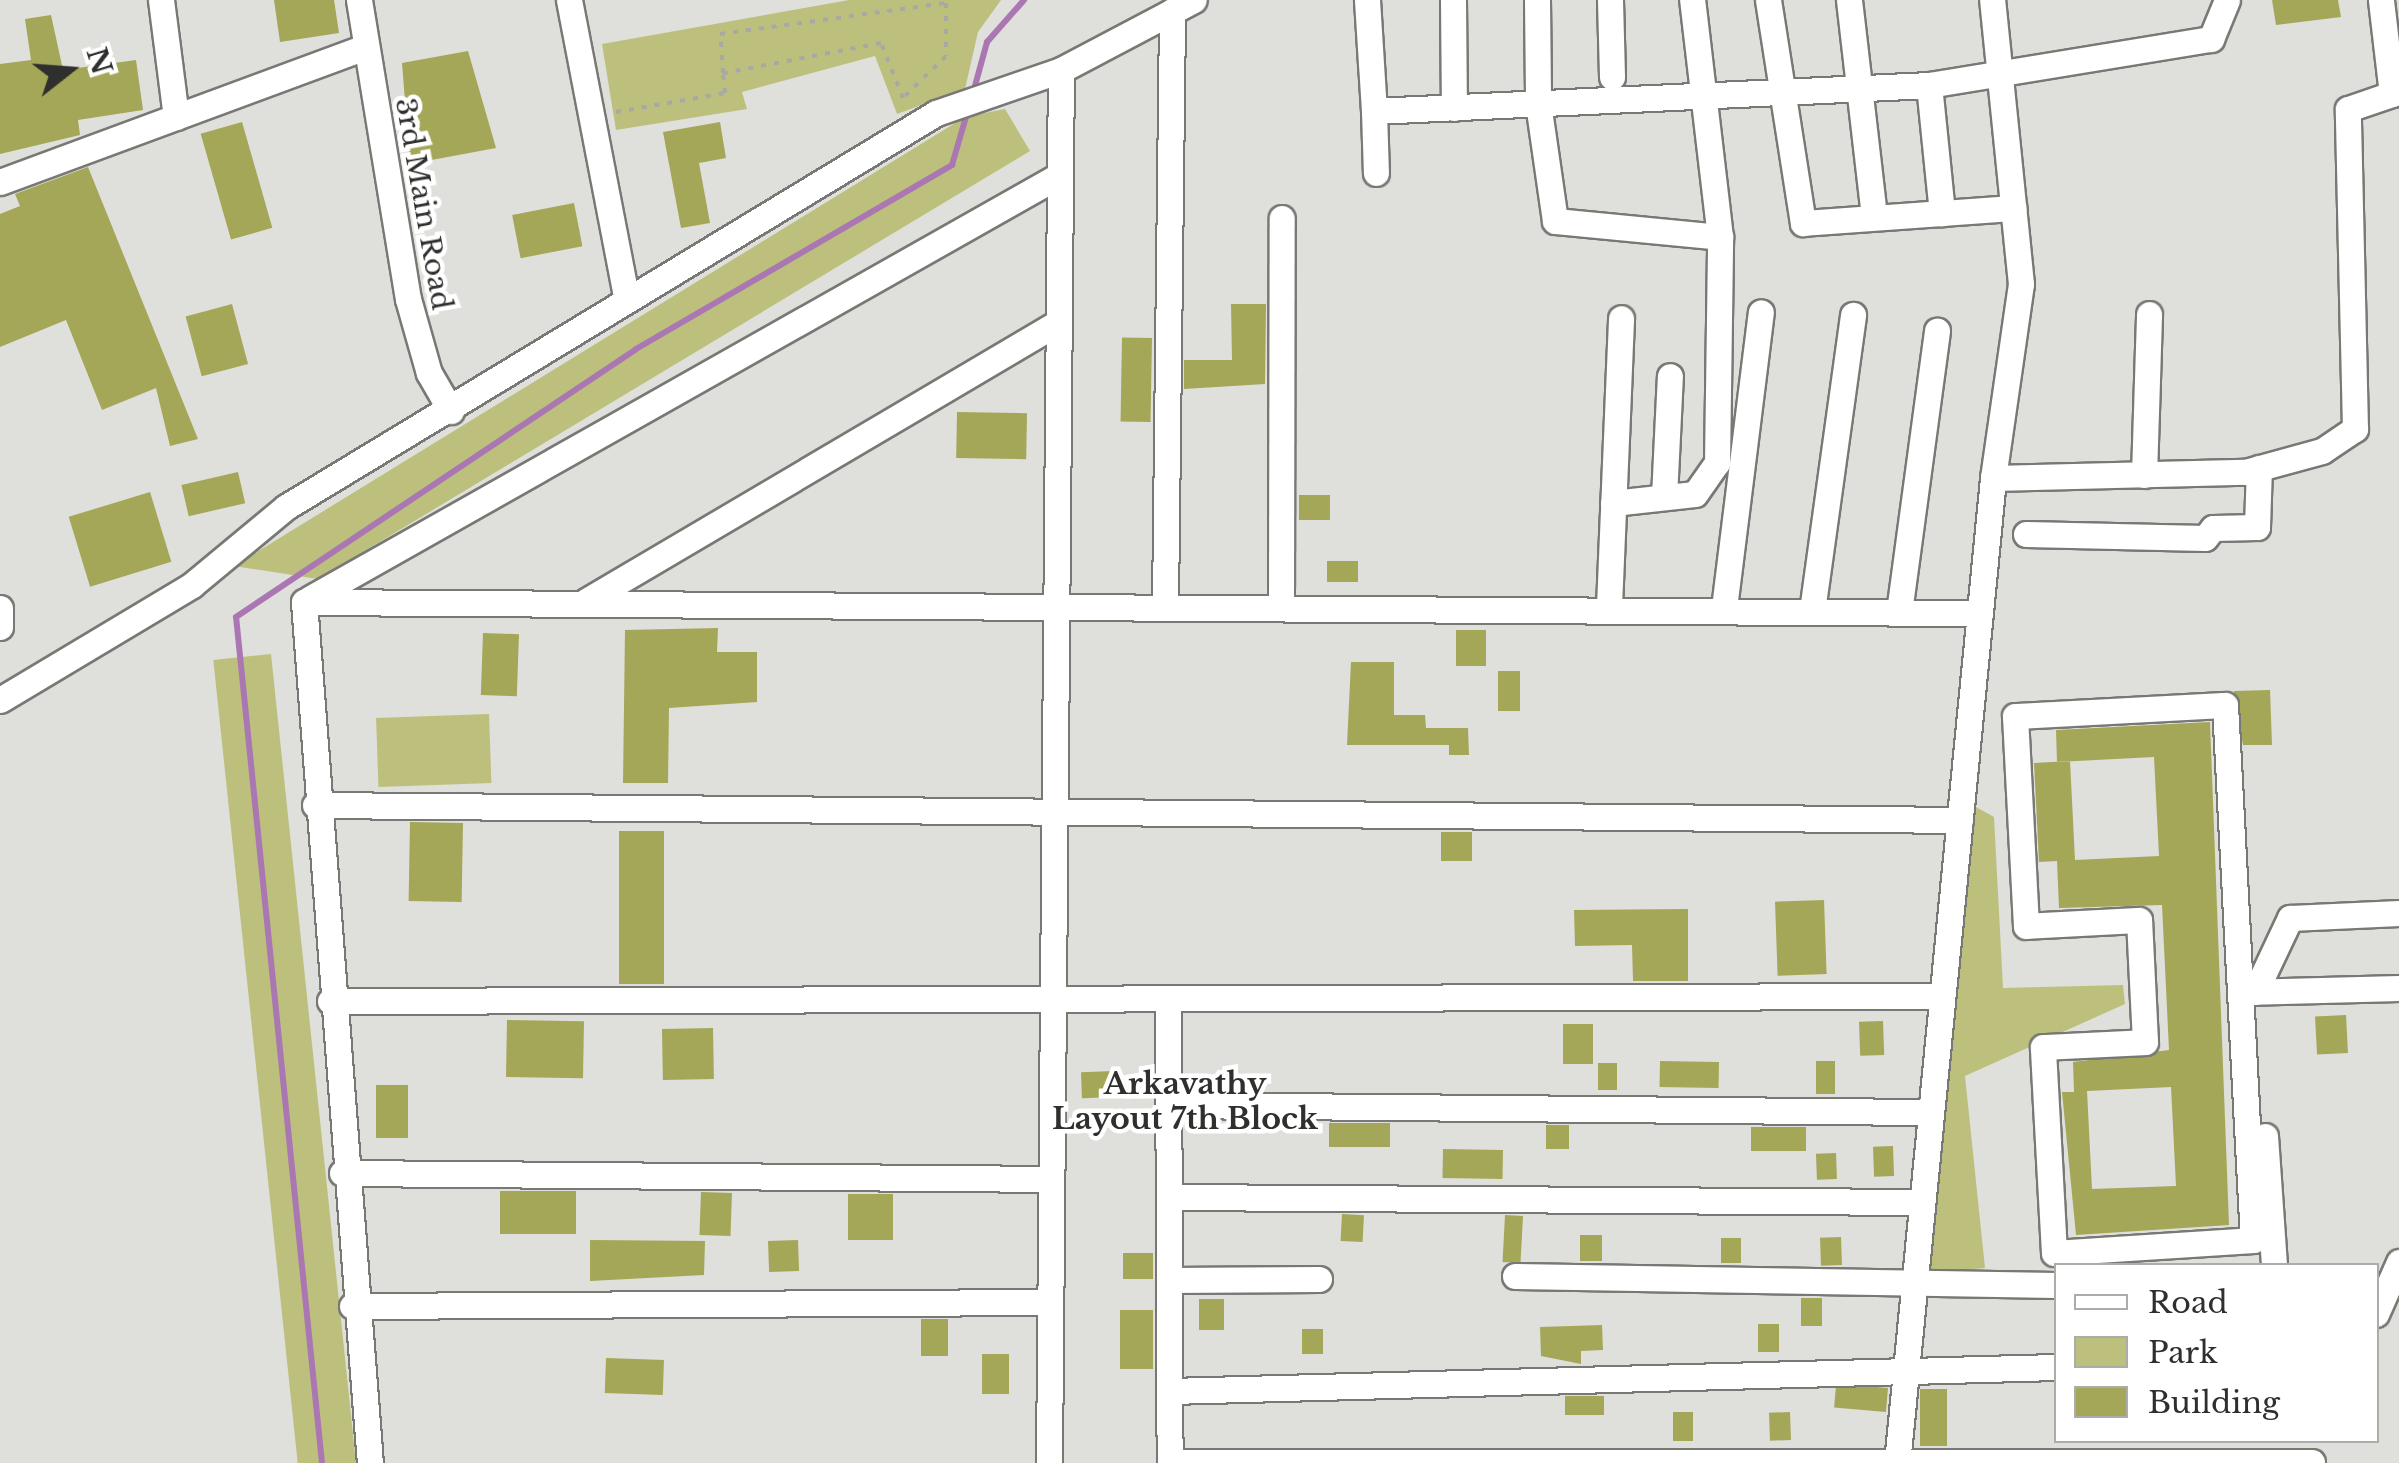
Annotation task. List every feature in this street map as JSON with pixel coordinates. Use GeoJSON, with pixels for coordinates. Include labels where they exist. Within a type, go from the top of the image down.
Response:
{"type":"FeatureCollection","features":[{"type":"Feature","properties":{"kind":"street"},"geometry":{"type":"LineString","coordinates":[[160,0],[176,117]]}},
{"type":"Feature","properties":{"kind":"street","name":"3rd Main Road"},"geometry":{"type":"LineString","coordinates":[[359,0],[412,317],[452,412]]}},
{"type":"Feature","properties":{"kind":"street"},"geometry":{"type":"LineString","coordinates":[[568,0],[626,295]]}},
{"type":"Feature","properties":{"kind":"street"},"geometry":{"type":"LineString","coordinates":[[1368,0],[1376,172]]}},
{"type":"Feature","properties":{"kind":"street"},"geometry":{"type":"LineString","coordinates":[[1453,0],[1454,108]]}},
{"type":"Feature","properties":{"kind":"street"},"geometry":{"type":"LineString","coordinates":[[1537,0],[1538,103],[1555,221],[1720,237]]}},
{"type":"Feature","properties":{"kind":"street"},"geometry":{"type":"LineString","coordinates":[[1610,0],[1612,76]]}},
{"type":"Feature","properties":{"kind":"street"},"geometry":{"type":"LineString","coordinates":[[1614,502],[1695,494],[1718,463],[1720,237],[1700,95],[1692,0]]}},
{"type":"Feature","properties":{"kind":"street"},"geometry":{"type":"LineString","coordinates":[[1768,0],[1778,92],[1803,223],[2013,208]]}},
{"type":"Feature","properties":{"kind":"street"},"geometry":{"type":"LineString","coordinates":[[1849,0],[1874,217]]}},
{"type":"Feature","properties":{"kind":"street"},"geometry":{"type":"LineString","coordinates":[[1897,1462],[1993,478],[2021,284],[1992,0]]}},
{"type":"Feature","properties":{"kind":"street"},"geometry":{"type":"LineString","coordinates":[[1374,111],[1928,84],[2211,39],[2226,0]]}},
{"type":"Feature","properties":{"kind":"street"},"geometry":{"type":"LineString","coordinates":[[1993,478],[2259,468],[2322,451],[2355,428],[2348,109],[2392,94],[2381,0]]}},
{"type":"Feature","properties":{"kind":"street"},"geometry":{"type":"LineString","coordinates":[[0,700],[192,585],[286,506],[452,412],[626,295],[936,113],[1062,70],[1183,6],[1166,605]]}},
{"type":"Feature","properties":{"kind":"street"},"geometry":{"type":"LineString","coordinates":[[0,182],[365,47]]}},
{"type":"Feature","properties":{"kind":"street"},"geometry":{"type":"LineString","coordinates":[[1048,1463],[1062,70]]}},
{"type":"Feature","properties":{"kind":"street"},"geometry":{"type":"LineString","coordinates":[[1928,84],[1942,213]]}},
{"type":"Feature","properties":{"kind":"street"},"geometry":{"type":"LineString","coordinates":[[304,602],[1060,175]]}},
{"type":"Feature","properties":{"kind":"street"},"geometry":{"type":"LineString","coordinates":[[1282,218],[1282,605]]}},
{"type":"Feature","properties":{"kind":"street"},"geometry":{"type":"LineString","coordinates":[[1724,608],[1761,312]]}},
{"type":"Feature","properties":{"kind":"street"},"geometry":{"type":"LineString","coordinates":[[2144,475],[2149,314]]}},
{"type":"Feature","properties":{"kind":"street"},"geometry":{"type":"LineString","coordinates":[[1812,611],[1853,316]]}},
{"type":"Feature","properties":{"kind":"street"},"geometry":{"type":"LineString","coordinates":[[1609,606],[1621,318]]}},
{"type":"Feature","properties":{"kind":"street"},"geometry":{"type":"LineString","coordinates":[[583,603],[1059,322]]}},
{"type":"Feature","properties":{"kind":"street"},"geometry":{"type":"LineString","coordinates":[[1899,612],[1937,330]]}},
{"type":"Feature","properties":{"kind":"street"},"geometry":{"type":"LineString","coordinates":[[1664,497],[1670,376]]}},
{"type":"Feature","properties":{"kind":"street"},"geometry":{"type":"LineString","coordinates":[[2026,534],[2205,538],[2213,528],[2257,527],[2259,468]]}},
{"type":"Feature","properties":{"kind":"street"},"geometry":{"type":"LineString","coordinates":[[304,602],[1609,606],[1980,613]]}},
{"type":"Feature","properties":{"kind":"street"},"geometry":{"type":"LineString","coordinates":[[304,602],[352,1306],[370,1463]]}},
{"type":"Feature","properties":{"kind":"street"},"geometry":{"type":"LineString","coordinates":[[0,608],[0,626]]}},
{"type":"Feature","properties":{"kind":"street"},"geometry":{"type":"LineString","coordinates":[[2244,825],[2248,992],[2254,1240],[2054,1253],[2042,1047],[2146,1042],[2139,920],[2026,926],[2015,716],[2225,705],[2248,992],[2274,1263]]}},
{"type":"Feature","properties":{"kind":"street"},"geometry":{"type":"LineString","coordinates":[[315,806],[1960,820]]}},
{"type":"Feature","properties":{"kind":"street"},"geometry":{"type":"LineString","coordinates":[[2248,992],[2290,918],[2399,913]]}},
{"type":"Feature","properties":{"kind":"street"},"geometry":{"type":"LineString","coordinates":[[2248,992],[2399,988]]}},
{"type":"Feature","properties":{"kind":"street"},"geometry":{"type":"LineString","coordinates":[[330,1001],[1168,1004],[1942,996]]}},
{"type":"Feature","properties":{"kind":"street"},"geometry":{"type":"LineString","coordinates":[[1168,1004],[1170,1463],[2312,1462]]}},
{"type":"Feature","properties":{"kind":"street"},"geometry":{"type":"LineString","coordinates":[[1168,1105],[1931,1112]]}},
{"type":"Feature","properties":{"kind":"street"},"geometry":{"type":"LineString","coordinates":[[342,1173],[1051,1179]]}},
{"type":"Feature","properties":{"kind":"street"},"geometry":{"type":"LineString","coordinates":[[1169,1198],[1922,1202]]}},
{"type":"Feature","properties":{"kind":"street"},"geometry":{"type":"LineString","coordinates":[[2379,1305],[2389,1274]]}},
{"type":"Feature","properties":{"kind":"street"},"geometry":{"type":"LineString","coordinates":[[1515,1276],[2054,1285]]}},
{"type":"Feature","properties":{"kind":"street"},"geometry":{"type":"LineString","coordinates":[[1169,1280],[1319,1279]]}},
{"type":"Feature","properties":{"kind":"street"},"geometry":{"type":"LineString","coordinates":[[352,1306],[1050,1302]]}},
{"type":"Feature","properties":{"kind":"street"},"geometry":{"type":"LineString","coordinates":[[1170,1391],[2054,1367]]}},
{"type":"Feature","properties":{"kind":"path"},"geometry":{"type":"LineString","coordinates":[[591,116],[725,93],[723,73],[720,34],[946,3],[950,16],[940,68],[903,98],[881,43],[723,73]]}},
{"type":"Feature","properties":{"kind":"green space"},"geometry":{"type":"Polygon","coordinates":[[[849,0],[1001,0],[978,32],[965,89],[897,114],[875,56],[742,92],[747,109],[616,130],[602,44],[849,0]]]}},
{"type":"Feature","properties":{"kind":"green space"},"geometry":{"type":"Polygon","coordinates":[[[1005,109],[1030,151],[318,579],[234,566],[965,117],[1005,109]]]}},
{"type":"Feature","properties":{"kind":"green space"},"geometry":{"type":"Polygon","coordinates":[[[271,654],[356,1463],[298,1463],[213,660],[271,654]]]}},
{"type":"Feature","properties":{"kind":"green space"},"geometry":{"type":"Polygon","coordinates":[[[489,714],[491,783],[378,787],[376,718],[489,714]]]}},
{"type":"Feature","properties":{"kind":"green space"},"geometry":{"type":"Polygon","coordinates":[[[1976,807],[1994,817],[2003,988],[2123,985],[2125,1004],[1965,1076],[1985,1268],[1929,1273],[1976,807]]]}},
{"type":"Feature","properties":{"kind":"building"},"geometry":{"type":"Polygon","coordinates":[[[274,0],[334,0],[339,33],[280,42],[274,0]]]}},
{"type":"Feature","properties":{"kind":"building"},"geometry":{"type":"Polygon","coordinates":[[[2272,0],[2338,0],[2341,17],[2276,25],[2272,0]]]}},
{"type":"Feature","properties":{"kind":"building"},"geometry":{"type":"Polygon","coordinates":[[[51,15],[63,70],[136,60],[143,110],[78,120],[80,135],[0,154],[0,64],[31,60],[25,19],[51,15]]]}},
{"type":"Feature","properties":{"kind":"building"},"geometry":{"type":"Polygon","coordinates":[[[468,51],[496,148],[410,164],[402,63],[468,51]]]}},
{"type":"Feature","properties":{"kind":"building"},"geometry":{"type":"Polygon","coordinates":[[[242,122],[272,228],[231,240],[201,134],[242,122]]]}},
{"type":"Feature","properties":{"kind":"building"},"geometry":{"type":"Polygon","coordinates":[[[720,122],[726,158],[699,163],[710,223],[681,228],[663,132],[720,122]]]}},
{"type":"Feature","properties":{"kind":"building"},"geometry":{"type":"Polygon","coordinates":[[[88,167],[198,439],[170,446],[156,388],[102,410],[66,320],[0,347],[0,214],[20,206],[15,194],[88,167]]]}},
{"type":"Feature","properties":{"kind":"building"},"geometry":{"type":"Polygon","coordinates":[[[574,203],[582,246],[521,258],[512,215],[574,203]]]}},
{"type":"Feature","properties":{"kind":"building"},"geometry":{"type":"Polygon","coordinates":[[[232,304],[248,364],[202,376],[186,316],[232,304]]]}},
{"type":"Feature","properties":{"kind":"building"},"geometry":{"type":"Polygon","coordinates":[[[1231,304],[1266,304],[1265,384],[1184,389],[1184,360],[1232,360],[1231,304]]]}},
{"type":"Feature","properties":{"kind":"building"},"geometry":{"type":"Polygon","coordinates":[[[1122,337],[1152,338],[1151,422],[1121,421],[1122,337]]]}},
{"type":"Feature","properties":{"kind":"building"},"geometry":{"type":"Polygon","coordinates":[[[957,412],[1027,413],[1026,459],[956,458],[957,412]]]}},
{"type":"Feature","properties":{"kind":"building"},"geometry":{"type":"Polygon","coordinates":[[[238,472],[245,503],[189,516],[181,485],[238,472]]]}},
{"type":"Feature","properties":{"kind":"building"},"geometry":{"type":"Polygon","coordinates":[[[150,492],[171,562],[90,587],[69,517],[150,492]]]}},
{"type":"Feature","properties":{"kind":"building"},"geometry":{"type":"Polygon","coordinates":[[[1299,495],[1330,495],[1330,520],[1299,520],[1299,495]]]}},
{"type":"Feature","properties":{"kind":"building"},"geometry":{"type":"Polygon","coordinates":[[[1327,561],[1358,561],[1358,582],[1327,582],[1327,561]]]}},
{"type":"Feature","properties":{"kind":"building"},"geometry":{"type":"Polygon","coordinates":[[[718,628],[717,652],[757,652],[757,702],[669,708],[668,783],[623,783],[625,630],[718,628]]]}},
{"type":"Feature","properties":{"kind":"building"},"geometry":{"type":"Polygon","coordinates":[[[1456,630],[1486,630],[1486,666],[1456,666],[1456,630]]]}},
{"type":"Feature","properties":{"kind":"building"},"geometry":{"type":"Polygon","coordinates":[[[483,633],[519,634],[517,696],[481,695],[483,633]]]}},
{"type":"Feature","properties":{"kind":"building"},"geometry":{"type":"Polygon","coordinates":[[[1351,662],[1394,662],[1394,715],[1425,715],[1426,728],[1468,728],[1469,755],[1449,755],[1449,745],[1347,745],[1351,662]]]}},
{"type":"Feature","properties":{"kind":"building"},"geometry":{"type":"Polygon","coordinates":[[[1498,671],[1520,671],[1520,711],[1498,711],[1498,671]]]}},
{"type":"Feature","properties":{"kind":"building"},"geometry":{"type":"Polygon","coordinates":[[[2270,690],[2272,745],[2243,745],[2234,691],[2270,690]]]}},
{"type":"Feature","properties":{"kind":"building"},"geometry":{"type":"Polygon","coordinates":[[[2210,722],[2229,1225],[2076,1235],[2062,1092],[2074,1092],[2073,1062],[2169,1050],[2162,905],[2059,908],[2057,861],[2039,862],[2034,763],[2057,762],[2056,730],[2210,722]],[[2154,757],[2070,761],[2075,860],[2159,856],[2154,757]],[[2171,1087],[2087,1091],[2092,1189],[2176,1186],[2171,1087]]]}},
{"type":"Feature","properties":{"kind":"building"},"geometry":{"type":"Polygon","coordinates":[[[410,822],[463,823],[462,902],[409,901],[410,822]]]}},
{"type":"Feature","properties":{"kind":"building"},"geometry":{"type":"Polygon","coordinates":[[[619,831],[664,831],[664,984],[619,984],[619,831]]]}},
{"type":"Feature","properties":{"kind":"building"},"geometry":{"type":"Polygon","coordinates":[[[1441,832],[1472,832],[1472,861],[1441,861],[1441,832]]]}},
{"type":"Feature","properties":{"kind":"building"},"geometry":{"type":"Polygon","coordinates":[[[1824,900],[1827,974],[1778,976],[1775,902],[1824,900]]]}},
{"type":"Feature","properties":{"kind":"building"},"geometry":{"type":"Polygon","coordinates":[[[1688,909],[1688,981],[1633,981],[1632,945],[1575,946],[1574,910],[1688,909]]]}},
{"type":"Feature","properties":{"kind":"building"},"geometry":{"type":"Polygon","coordinates":[[[2346,1015],[2348,1053],[2317,1055],[2315,1017],[2346,1015]]]}},
{"type":"Feature","properties":{"kind":"building"},"geometry":{"type":"Polygon","coordinates":[[[507,1020],[584,1021],[583,1078],[506,1077],[507,1020]]]}},
{"type":"Feature","properties":{"kind":"building"},"geometry":{"type":"Polygon","coordinates":[[[1883,1021],[1884,1055],[1860,1056],[1859,1022],[1883,1021]]]}},
{"type":"Feature","properties":{"kind":"building"},"geometry":{"type":"Polygon","coordinates":[[[1563,1024],[1593,1024],[1593,1064],[1563,1064],[1563,1024]]]}},
{"type":"Feature","properties":{"kind":"building"},"geometry":{"type":"Polygon","coordinates":[[[713,1028],[714,1079],[663,1080],[662,1029],[713,1028]]]}},
{"type":"Feature","properties":{"kind":"building"},"geometry":{"type":"Polygon","coordinates":[[[1660,1061],[1719,1062],[1719,1088],[1660,1087],[1660,1061]]]}},
{"type":"Feature","properties":{"kind":"building"},"geometry":{"type":"Polygon","coordinates":[[[1816,1061],[1835,1061],[1835,1094],[1816,1094],[1816,1061]]]}},
{"type":"Feature","properties":{"kind":"building"},"geometry":{"type":"Polygon","coordinates":[[[1598,1063],[1617,1063],[1617,1090],[1598,1090],[1598,1063]]]}},
{"type":"Feature","properties":{"kind":"building"},"geometry":{"type":"Polygon","coordinates":[[[1114,1071],[1115,1097],[1082,1098],[1081,1072],[1114,1071]]]}},
{"type":"Feature","properties":{"kind":"building"},"geometry":{"type":"Polygon","coordinates":[[[376,1085],[408,1085],[408,1138],[376,1138],[376,1085]]]}},
{"type":"Feature","properties":{"kind":"building"},"geometry":{"type":"Polygon","coordinates":[[[1329,1123],[1390,1123],[1390,1147],[1329,1147],[1329,1123]]]}},
{"type":"Feature","properties":{"kind":"building"},"geometry":{"type":"Polygon","coordinates":[[[1546,1125],[1569,1125],[1569,1149],[1546,1149],[1546,1125]]]}},
{"type":"Feature","properties":{"kind":"building"},"geometry":{"type":"Polygon","coordinates":[[[1751,1127],[1806,1127],[1806,1151],[1751,1151],[1751,1127]]]}},
{"type":"Feature","properties":{"kind":"building"},"geometry":{"type":"Polygon","coordinates":[[[1893,1146],[1894,1176],[1874,1177],[1873,1147],[1893,1146]]]}},
{"type":"Feature","properties":{"kind":"building"},"geometry":{"type":"Polygon","coordinates":[[[1443,1149],[1503,1150],[1502,1179],[1442,1178],[1443,1149]]]}},
{"type":"Feature","properties":{"kind":"building"},"geometry":{"type":"Polygon","coordinates":[[[1836,1153],[1837,1179],[1817,1180],[1816,1154],[1836,1153]]]}},
{"type":"Feature","properties":{"kind":"building"},"geometry":{"type":"Polygon","coordinates":[[[500,1191],[576,1191],[576,1234],[500,1234],[500,1191]]]}},
{"type":"Feature","properties":{"kind":"building"},"geometry":{"type":"Polygon","coordinates":[[[701,1192],[732,1193],[730,1236],[699,1235],[701,1192]]]}},
{"type":"Feature","properties":{"kind":"building"},"geometry":{"type":"Polygon","coordinates":[[[848,1194],[893,1194],[893,1240],[848,1240],[848,1194]]]}},
{"type":"Feature","properties":{"kind":"building"},"geometry":{"type":"Polygon","coordinates":[[[1342,1214],[1364,1215],[1363,1242],[1341,1241],[1342,1214]]]}},
{"type":"Feature","properties":{"kind":"building"},"geometry":{"type":"Polygon","coordinates":[[[1505,1215],[1523,1216],[1521,1263],[1503,1262],[1505,1215]]]}},
{"type":"Feature","properties":{"kind":"building"},"geometry":{"type":"Polygon","coordinates":[[[1580,1235],[1602,1235],[1602,1261],[1580,1261],[1580,1235]]]}},
{"type":"Feature","properties":{"kind":"building"},"geometry":{"type":"Polygon","coordinates":[[[1841,1237],[1842,1265],[1821,1266],[1820,1238],[1841,1237]]]}},
{"type":"Feature","properties":{"kind":"building"},"geometry":{"type":"Polygon","coordinates":[[[1721,1238],[1741,1238],[1741,1263],[1721,1263],[1721,1238]]]}},
{"type":"Feature","properties":{"kind":"building"},"geometry":{"type":"Polygon","coordinates":[[[590,1240],[705,1241],[704,1275],[590,1281],[590,1240]]]}},
{"type":"Feature","properties":{"kind":"building"},"geometry":{"type":"Polygon","coordinates":[[[798,1240],[799,1271],[769,1272],[768,1241],[798,1240]]]}},
{"type":"Feature","properties":{"kind":"building"},"geometry":{"type":"Polygon","coordinates":[[[1123,1253],[1153,1253],[1153,1279],[1123,1279],[1123,1253]]]}},
{"type":"Feature","properties":{"kind":"building"},"geometry":{"type":"Polygon","coordinates":[[[1801,1298],[1822,1298],[1822,1326],[1801,1326],[1801,1298]]]}},
{"type":"Feature","properties":{"kind":"building"},"geometry":{"type":"Polygon","coordinates":[[[1199,1299],[1224,1299],[1224,1330],[1199,1330],[1199,1299]]]}},
{"type":"Feature","properties":{"kind":"building"},"geometry":{"type":"Polygon","coordinates":[[[1120,1310],[1153,1310],[1153,1369],[1120,1369],[1120,1310]]]}},
{"type":"Feature","properties":{"kind":"building"},"geometry":{"type":"Polygon","coordinates":[[[921,1319],[948,1319],[948,1356],[921,1356],[921,1319]]]}},
{"type":"Feature","properties":{"kind":"building"},"geometry":{"type":"Polygon","coordinates":[[[1758,1324],[1779,1324],[1779,1352],[1758,1352],[1758,1324]]]}},
{"type":"Feature","properties":{"kind":"building"},"geometry":{"type":"Polygon","coordinates":[[[1602,1325],[1603,1350],[1581,1351],[1581,1364],[1541,1356],[1540,1327],[1602,1325]]]}},
{"type":"Feature","properties":{"kind":"building"},"geometry":{"type":"Polygon","coordinates":[[[1302,1329],[1323,1329],[1323,1354],[1302,1354],[1302,1329]]]}},
{"type":"Feature","properties":{"kind":"building"},"geometry":{"type":"Polygon","coordinates":[[[982,1354],[1009,1354],[1009,1394],[982,1394],[982,1354]]]}},
{"type":"Feature","properties":{"kind":"building"},"geometry":{"type":"Polygon","coordinates":[[[606,1358],[664,1360],[663,1395],[605,1393],[606,1358]]]}},
{"type":"Feature","properties":{"kind":"building"},"geometry":{"type":"Polygon","coordinates":[[[1836,1383],[1888,1388],[1886,1412],[1834,1407],[1836,1383]]]}},
{"type":"Feature","properties":{"kind":"building"},"geometry":{"type":"Polygon","coordinates":[[[1920,1389],[1947,1389],[1947,1446],[1920,1446],[1920,1389]]]}},
{"type":"Feature","properties":{"kind":"building"},"geometry":{"type":"Polygon","coordinates":[[[1565,1396],[1604,1396],[1604,1415],[1565,1415],[1565,1396]]]}},
{"type":"Feature","properties":{"kind":"building"},"geometry":{"type":"Polygon","coordinates":[[[1673,1412],[1693,1412],[1693,1441],[1673,1441],[1673,1412]]]}},
{"type":"Feature","properties":{"kind":"building"},"geometry":{"type":"Polygon","coordinates":[[[1790,1412],[1791,1440],[1770,1441],[1769,1413],[1790,1412]]]}},
{"type":"Feature","properties":{"kind":"waterway"},"geometry":{"type":"LineString","coordinates":[[973,93],[987,42],[1024,0]]}},
{"type":"Feature","properties":{"kind":"waterway"},"geometry":{"type":"LineString","coordinates":[[322,1463],[236,617],[636,349],[952,165],[968,110]]}},
{"type":"Feature","properties":{"kind":"district","name":"Arkavathy Layout 7th Block"},"geometry":{"type":"Point","coordinates":[1185,1101]}}]}
